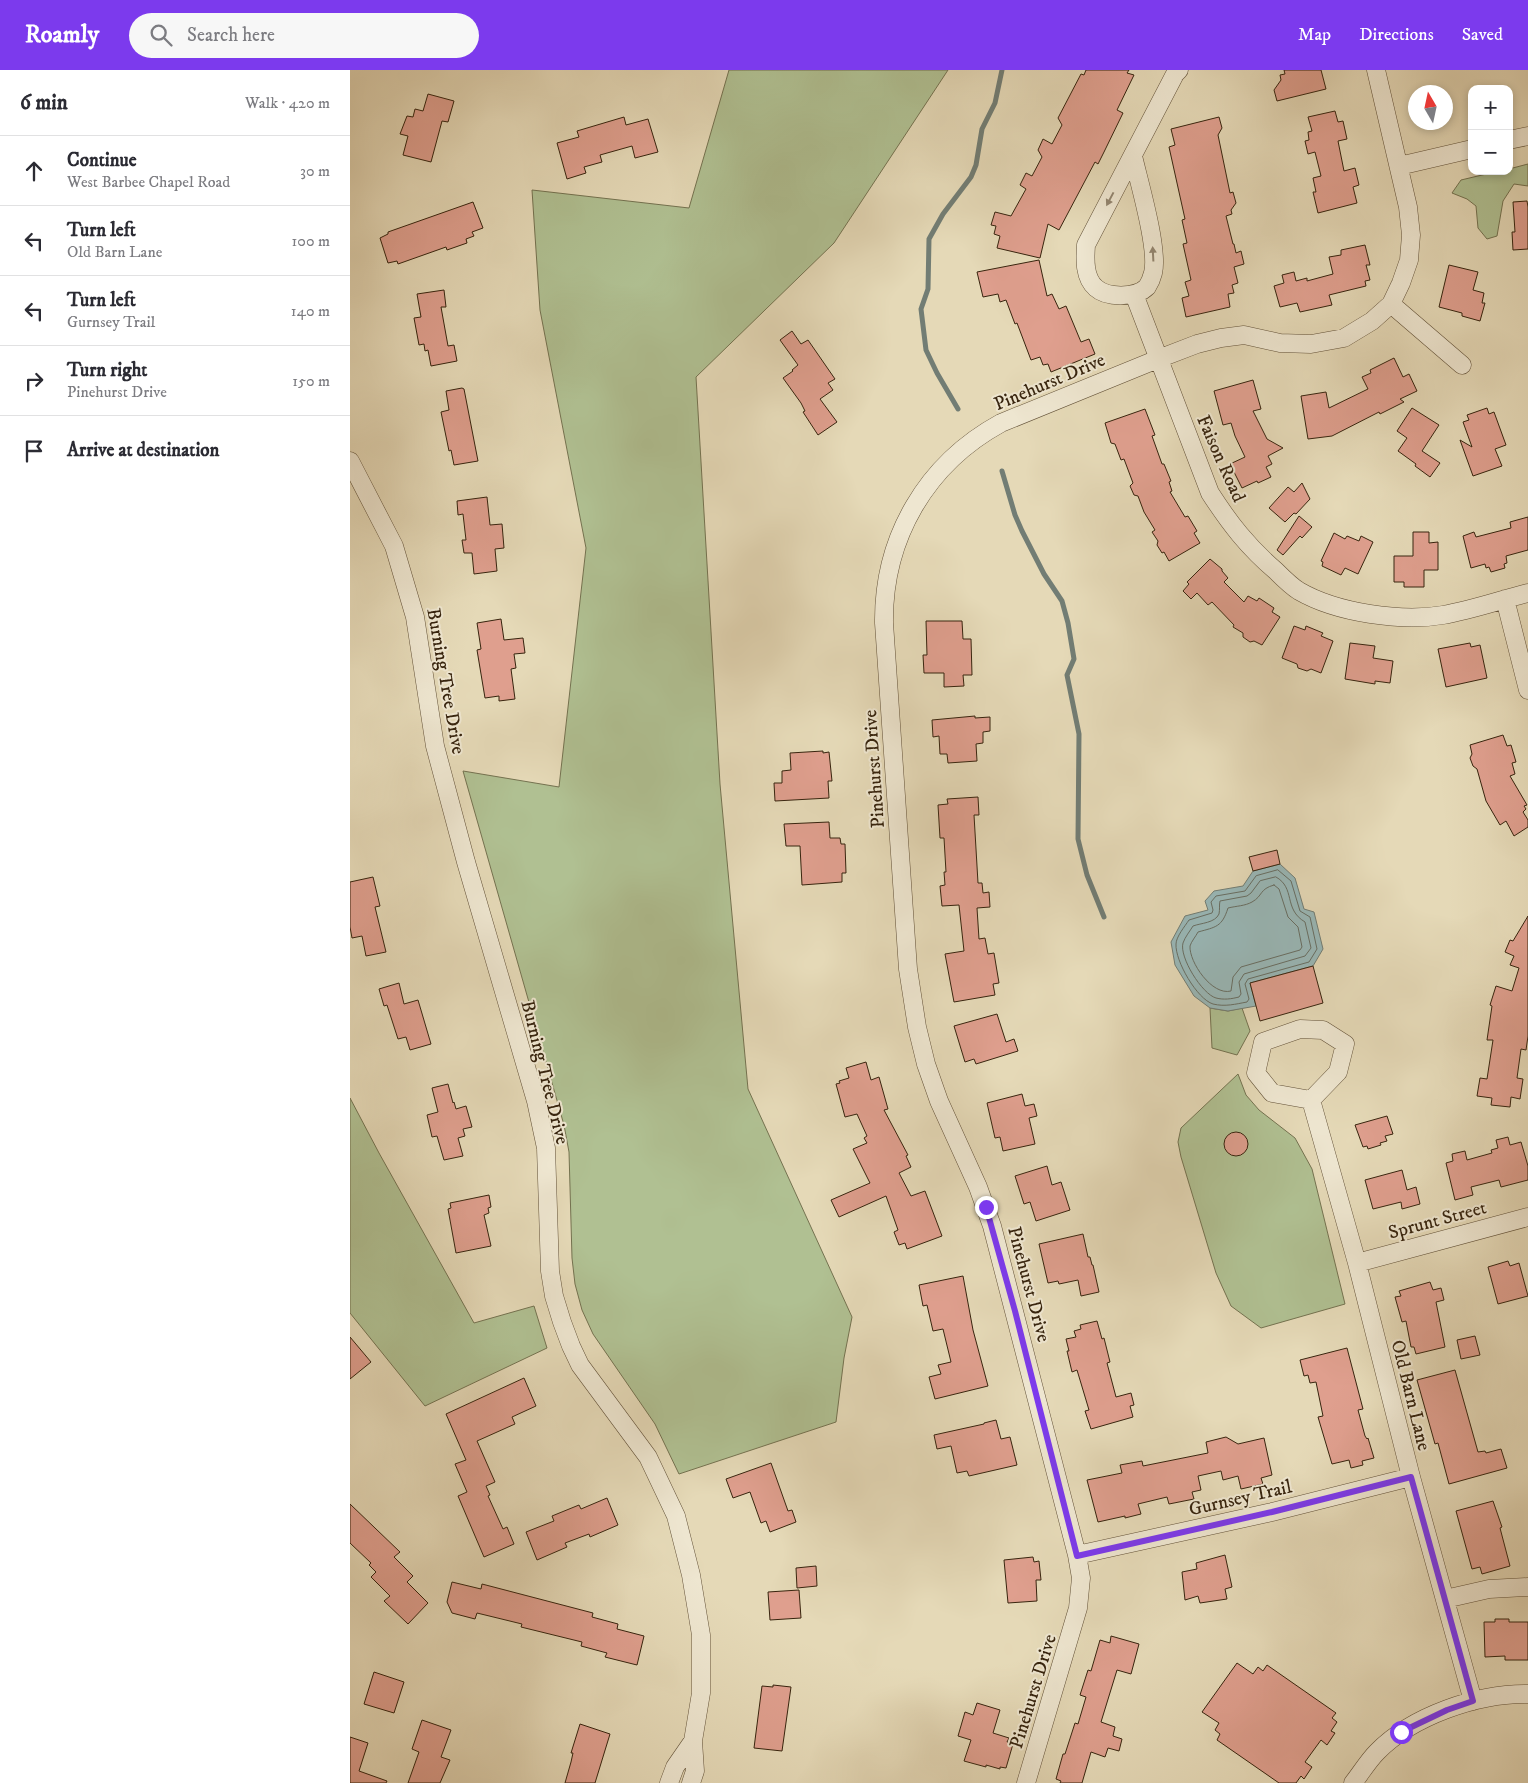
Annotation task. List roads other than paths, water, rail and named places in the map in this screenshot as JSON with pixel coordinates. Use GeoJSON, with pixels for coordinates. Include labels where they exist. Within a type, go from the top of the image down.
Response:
{"type":"FeatureCollection","features":[{"type":"Feature","properties":{"kind":"street"},"geometry":{"type":"LineString","coordinates":[[1133,156],[1154,253],[1153,272],[1147,287],[1134,294],[1116,296],[1096,289],[1088,277],[1085,262],[1086,245],[1133,156],[1179,70]]}},
{"type":"Feature","properties":{"kind":"street","name":"Pinehurst Drive"},"geometry":{"type":"LineString","coordinates":[[1026,1783],[1081,1597],[1081,1578],[1077,1556],[992,1226],[978,1187],[939,1102],[926,1064],[917,1027],[908,969],[884,605],[889,567],[901,532],[920,497],[948,461],[984,432],[1001,423],[1158,359],[1197,344],[1221,338],[1244,335],[1280,343],[1311,344],[1344,338],[1372,322],[1391,304],[1402,283],[1409,260],[1411,235],[1408,207],[1376,70]]}},
{"type":"Feature","properties":{"kind":"street"},"geometry":{"type":"LineString","coordinates":[[1513,139],[1528,136]]}},
{"type":"Feature","properties":{"kind":"street"},"geometry":{"type":"LineString","coordinates":[[1399,166],[1468,150]]}},
{"type":"Feature","properties":{"kind":"street","name":"Faison Road"},"geometry":{"type":"LineString","coordinates":[[1134,294],[1210,494],[1241,538],[1257,555],[1299,590],[1330,604],[1378,616],[1409,618],[1443,615],[1528,593]]}},
{"type":"Feature","properties":{"kind":"street"},"geometry":{"type":"LineString","coordinates":[[1391,304],[1462,365]]}},
{"type":"Feature","properties":{"kind":"street","name":"Burning Tree Drive"},"geometry":{"type":"LineString","coordinates":[[350,461],[394,546],[415,617],[435,746],[466,862],[536,1101],[546,1148],[550,1271],[554,1296],[562,1322],[570,1346],[580,1365],[648,1457],[676,1516],[691,1575],[701,1635],[701,1693],[693,1740],[695,1771],[691,1783]]}},
{"type":"Feature","properties":{"kind":"street"},"geometry":{"type":"LineString","coordinates":[[1505,599],[1528,690]]}},
{"type":"Feature","properties":{"kind":"street"},"geometry":{"type":"LineString","coordinates":[[1300,1029],[1323,1030],[1345,1044],[1338,1072],[1312,1100],[1272,1093],[1256,1073],[1263,1042],[1300,1029]]}},
{"type":"Feature","properties":{"kind":"street","name":"Old Barn Lane"},"geometry":{"type":"LineString","coordinates":[[1312,1100],[1357,1263],[1411,1477],[1473,1701]]}},
{"type":"Feature","properties":{"kind":"street","name":"Sprunt Street"},"geometry":{"type":"LineString","coordinates":[[1357,1263],[1528,1217]]}},
{"type":"Feature","properties":{"kind":"street","name":"Gurnsey Trail"},"geometry":{"type":"LineString","coordinates":[[1077,1556],[1272,1512],[1411,1477]]}},
{"type":"Feature","properties":{"kind":"street"},"geometry":{"type":"LineString","coordinates":[[1445,1599],[1489,1589],[1528,1587]]}},
{"type":"Feature","properties":{"kind":"street"},"geometry":{"type":"LineString","coordinates":[[1354,1783],[1376,1752],[1401,1732],[1447,1710],[1473,1701],[1504,1695],[1528,1694]]}},
{"type":"Feature","properties":{"kind":"street","name":"Burning Tree Drive"},"geometry":{"type":"LineString","coordinates":[[669,1783],[674,1767],[693,1740]]}},
{"type":"Feature","properties":{"kind":"water"},"geometry":{"type":"Polygon","coordinates":[[[1280,864],[1295,878],[1304,909],[1314,912],[1323,949],[1313,966],[1250,983],[1256,1006],[1228,1011],[1210,1008],[1194,996],[1175,965],[1171,942],[1185,916],[1208,910],[1205,901],[1214,891],[1243,886],[1253,871],[1280,864]]]}},
{"type":"Feature","properties":{"kind":"waterway"},"geometry":{"type":"LineString","coordinates":[[958,409],[926,350],[921,309],[928,289],[929,239],[943,214],[971,177],[976,165],[982,129],[995,103],[1002,70]]}},
{"type":"Feature","properties":{"kind":"waterway"},"geometry":{"type":"LineString","coordinates":[[1002,471],[1015,515],[1044,574],[1062,601],[1068,623],[1074,659],[1067,675],[1079,734],[1078,839],[1087,875],[1104,917]]}}]}
